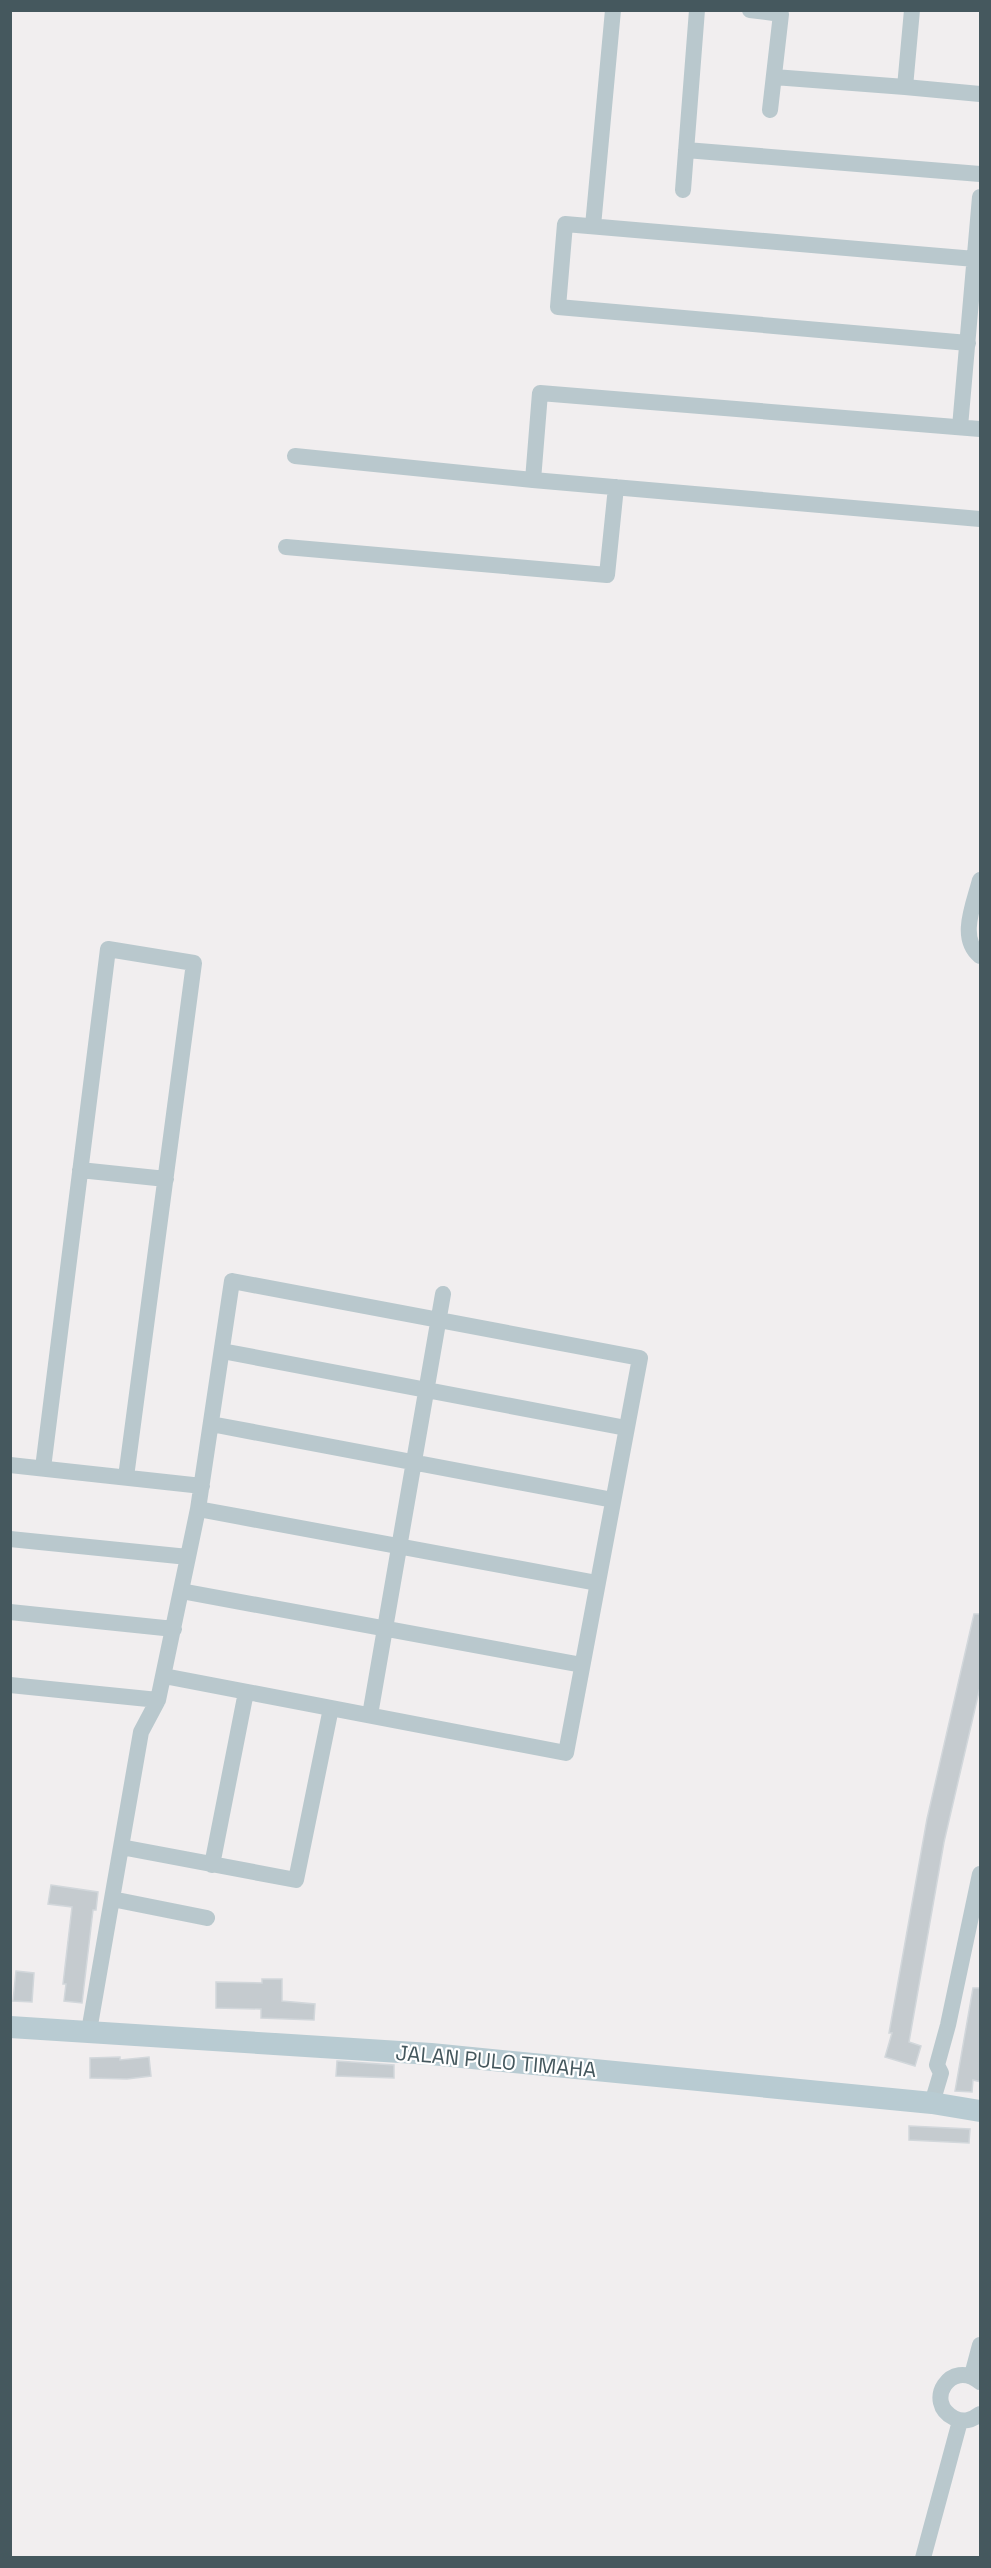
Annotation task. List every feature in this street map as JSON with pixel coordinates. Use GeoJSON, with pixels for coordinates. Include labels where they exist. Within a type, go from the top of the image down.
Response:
{"type":"FeatureCollection","features":[{"type":"Feature","properties":{"kind":"street"},"geometry":{"type":"LineString","coordinates":[[593,226],[613,10]]}},
{"type":"Feature","properties":{"kind":"street"},"geometry":{"type":"LineString","coordinates":[[683,190],[697,10]]}},
{"type":"Feature","properties":{"kind":"street"},"geometry":{"type":"LineString","coordinates":[[750,10],[781,14],[771,110]]}},
{"type":"Feature","properties":{"kind":"street"},"geometry":{"type":"LineString","coordinates":[[905,87],[912,10]]}},
{"type":"Feature","properties":{"kind":"street"},"geometry":{"type":"LineString","coordinates":[[774,77],[981,94]]}},
{"type":"Feature","properties":{"kind":"street"},"geometry":{"type":"LineString","coordinates":[[686,150],[981,174]]}},
{"type":"Feature","properties":{"kind":"street"},"geometry":{"type":"LineString","coordinates":[[960,427],[981,197]]}},
{"type":"Feature","properties":{"kind":"street"},"geometry":{"type":"LineString","coordinates":[[968,343],[558,307],[565,224],[975,259]]}},
{"type":"Feature","properties":{"kind":"street"},"geometry":{"type":"LineString","coordinates":[[533,480],[540,393],[981,429]]}},
{"type":"Feature","properties":{"kind":"street"},"geometry":{"type":"LineString","coordinates":[[296,456],[533,480],[981,519]]}},
{"type":"Feature","properties":{"kind":"street"},"geometry":{"type":"LineString","coordinates":[[286,547],[607,575],[616,487]]}},
{"type":"Feature","properties":{"kind":"street"},"geometry":{"type":"LineString","coordinates":[[981,880],[969,923],[969,939],[972,949],[981,956]]}},
{"type":"Feature","properties":{"kind":"street"},"geometry":{"type":"LineString","coordinates":[[43,1468],[108,950],[194,963],[126,1477]]}},
{"type":"Feature","properties":{"kind":"street"},"geometry":{"type":"LineString","coordinates":[[80,1170],[166,1179]]}},
{"type":"Feature","properties":{"kind":"street"},"geometry":{"type":"LineString","coordinates":[[89,2031],[141,1732],[158,1700],[198,1509],[232,1281],[640,1358],[566,1753],[164,1676]]}},
{"type":"Feature","properties":{"kind":"street"},"geometry":{"type":"LineString","coordinates":[[370,1715],[443,1294]]}},
{"type":"Feature","properties":{"kind":"street"},"geometry":{"type":"LineString","coordinates":[[222,1351],[626,1428]]}},
{"type":"Feature","properties":{"kind":"street"},"geometry":{"type":"LineString","coordinates":[[211,1424],[613,1500]]}},
{"type":"Feature","properties":{"kind":"street"},"geometry":{"type":"LineString","coordinates":[[10,1465],[202,1486]]}},
{"type":"Feature","properties":{"kind":"street"},"geometry":{"type":"LineString","coordinates":[[198,1509],[597,1583]]}},
{"type":"Feature","properties":{"kind":"street"},"geometry":{"type":"LineString","coordinates":[[10,1539],[188,1557]]}},
{"type":"Feature","properties":{"kind":"street"},"geometry":{"type":"LineString","coordinates":[[181,1591],[582,1665]]}},
{"type":"Feature","properties":{"kind":"street"},"geometry":{"type":"LineString","coordinates":[[10,1612],[174,1629]]}},
{"type":"Feature","properties":{"kind":"street"},"geometry":{"type":"LineString","coordinates":[[10,1685],[158,1700]]}},
{"type":"Feature","properties":{"kind":"street"},"geometry":{"type":"LineString","coordinates":[[212,1864],[246,1692]]}},
{"type":"Feature","properties":{"kind":"street"},"geometry":{"type":"LineString","coordinates":[[121,1847],[296,1880],[331,1708]]}},
{"type":"Feature","properties":{"kind":"street"},"geometry":{"type":"LineString","coordinates":[[926,2103],[940,2073],[938,2065],[981,1874]]}},
{"type":"Feature","properties":{"kind":"street"},"geometry":{"type":"LineString","coordinates":[[112,1899],[207,1918]]}},
{"type":"Feature","properties":{"kind":"street","name":"JALAN PULO TIMAHA"},"geometry":{"type":"LineString","coordinates":[[10,2026],[431,2054],[926,2103],[981,2111]]}},
{"type":"Feature","properties":{"kind":"street"},"geometry":{"type":"LineString","coordinates":[[981,2345],[976,2378],[956,2374],[944,2384],[940,2399],[946,2414],[960,2421],[973,2420],[981,2414]]}},
{"type":"Feature","properties":{"kind":"street"},"geometry":{"type":"LineString","coordinates":[[923,2558],[960,2421]]}},
{"type":"Feature","properties":{"kind":"building"},"geometry":{"type":"Polygon","coordinates":[[[974,1614],[981,1614],[981,1683],[944,1842],[909,2042],[921,2046],[915,2066],[885,2057],[892,2033],[889,2033],[927,1819],[974,1614]]]}},
{"type":"Feature","properties":{"kind":"building"},"geometry":{"type":"Polygon","coordinates":[[[51,1885],[98,1892],[96,1910],[93,1910],[82,2003],[64,2001],[66,1984],[63,1984],[72,1907],[48,1904],[51,1885]]]}},
{"type":"Feature","properties":{"kind":"building"},"geometry":{"type":"Polygon","coordinates":[[[16,1971],[34,1973],[32,2002],[13,2001],[16,1971]]]}},
{"type":"Feature","properties":{"kind":"building"},"geometry":{"type":"Polygon","coordinates":[[[262,1979],[282,1979],[282,2001],[315,2004],[314,2020],[261,2018],[261,2009],[216,2008],[216,1982],[262,1983],[262,1979]]]}},
{"type":"Feature","properties":{"kind":"building"},"geometry":{"type":"Polygon","coordinates":[[[973,1988],[981,1988],[981,2082],[973,2080],[972,2092],[955,2091],[973,1988]]]}},
{"type":"Feature","properties":{"kind":"building"},"geometry":{"type":"Polygon","coordinates":[[[120,2057],[120,2060],[149,2057],[151,2076],[127,2079],[90,2078],[90,2058],[120,2057]]]}},
{"type":"Feature","properties":{"kind":"building"},"geometry":{"type":"Polygon","coordinates":[[[337,2061],[394,2065],[394,2078],[336,2076],[337,2061]]]}},
{"type":"Feature","properties":{"kind":"building"},"geometry":{"type":"Polygon","coordinates":[[[909,2126],[970,2129],[969,2143],[909,2140],[909,2126]]]}}]}
